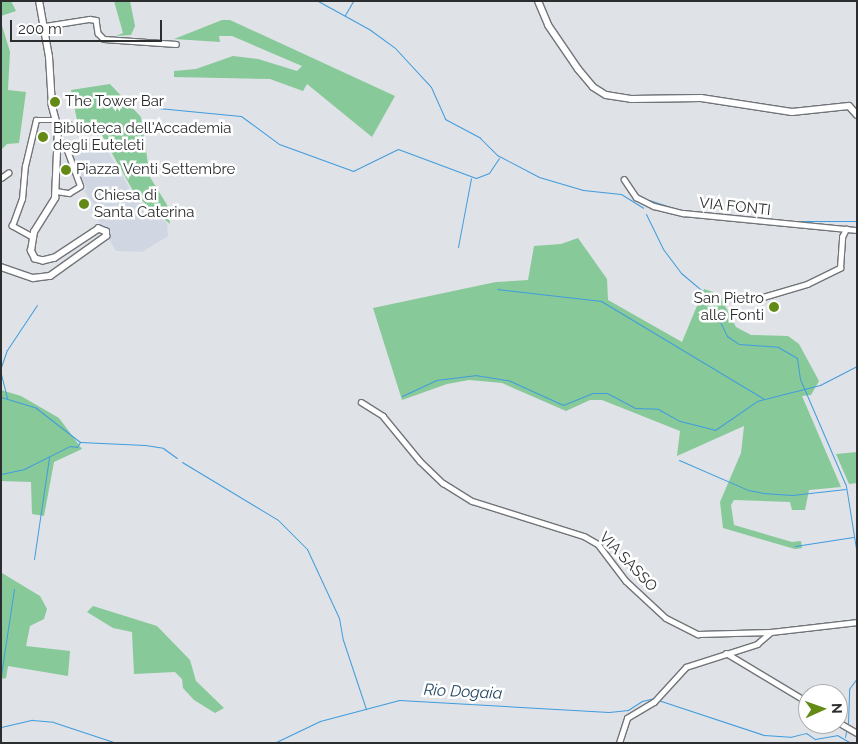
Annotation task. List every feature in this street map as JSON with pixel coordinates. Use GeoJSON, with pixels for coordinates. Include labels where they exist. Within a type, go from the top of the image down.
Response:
{"type":"FeatureCollection","features":[{"type":"Feature","properties":{"kind":"main road"},"geometry":{"type":"LineString","coordinates":[[538,1],[548,25],[578,69],[593,87],[606,95],[631,99],[701,98],[779,112],[843,105],[855,106],[857,115]]}},
{"type":"Feature","properties":{"kind":"street"},"geometry":{"type":"LineString","coordinates":[[1,267],[33,278],[50,276],[103,240],[106,232],[99,229],[94,231],[55,258],[43,261],[33,256],[32,237],[51,207],[56,191],[58,141],[45,26],[39,1]]}},
{"type":"Feature","properties":{"kind":"street"},"geometry":{"type":"LineString","coordinates":[[45,26],[90,19],[96,20],[98,33],[104,39],[176,44]]}},
{"type":"Feature","properties":{"kind":"street"},"geometry":{"type":"LineString","coordinates":[[32,237],[12,226],[22,199],[25,166],[36,120],[56,120]]}},
{"type":"Feature","properties":{"kind":"street"},"geometry":{"type":"LineString","coordinates":[[56,191],[69,193],[80,186],[64,144],[58,141]]}},
{"type":"Feature","properties":{"kind":"street"},"geometry":{"type":"LineString","coordinates":[[1,178],[8,173]]}},
{"type":"Feature","properties":{"kind":"street","name":"VIA FONTI"},"geometry":{"type":"LineString","coordinates":[[624,179],[636,197],[654,206],[682,213],[857,230]]}},
{"type":"Feature","properties":{"kind":"street"},"geometry":{"type":"LineString","coordinates":[[763,297],[807,284],[840,268],[842,237],[846,229]]}},
{"type":"Feature","properties":{"kind":"street","name":"VIA SASSO"},"geometry":{"type":"LineString","coordinates":[[361,402],[383,416],[420,461],[443,483],[472,501],[568,530],[598,544],[626,582],[666,618],[698,634],[771,632],[857,622]]}},
{"type":"Feature","properties":{"kind":"street"},"geometry":{"type":"LineString","coordinates":[[620,743],[626,718],[654,702],[678,674],[695,662],[757,644],[771,632]]}},
{"type":"Feature","properties":{"kind":"street"},"geometry":{"type":"LineString","coordinates":[[726,653],[798,696]]}},
{"type":"Feature","properties":{"kind":"shaded area"},"geometry":{"type":"Polygon","coordinates":[[[101,140],[136,199],[167,223],[168,236],[142,252],[116,251],[91,208],[94,204],[84,191],[87,189],[68,146],[101,140]]]}},
{"type":"Feature","properties":{"kind":"green space"},"geometry":{"type":"Polygon","coordinates":[[[1,1],[11,1],[16,11],[1,16],[1,1]]]}},
{"type":"Feature","properties":{"kind":"green space"},"geometry":{"type":"Polygon","coordinates":[[[114,1],[130,1],[135,26],[131,35],[116,36],[123,33],[114,1]]]}},
{"type":"Feature","properties":{"kind":"green space"},"geometry":{"type":"Polygon","coordinates":[[[222,20],[230,20],[395,96],[372,137],[307,84],[303,91],[270,79],[174,77],[174,71],[196,69],[233,56],[258,59],[297,71],[302,66],[232,36],[219,36],[220,42],[174,39],[222,20]]]}},
{"type":"Feature","properties":{"kind":"green space"},"geometry":{"type":"Polygon","coordinates":[[[1,22],[10,52],[8,90],[26,92],[19,143],[7,144],[1,150],[1,22]]]}},
{"type":"Feature","properties":{"kind":"green space"},"geometry":{"type":"Polygon","coordinates":[[[110,84],[141,117],[150,177],[167,205],[170,224],[136,196],[95,123],[79,130],[71,90],[110,84]]]}},
{"type":"Feature","properties":{"kind":"green space"},"geometry":{"type":"Polygon","coordinates":[[[68,120],[74,126],[68,132],[62,126],[68,120]]]}},
{"type":"Feature","properties":{"kind":"green space"},"geometry":{"type":"Polygon","coordinates":[[[578,238],[607,279],[608,300],[682,342],[704,289],[719,294],[736,327],[751,335],[788,336],[799,344],[819,381],[811,395],[802,396],[841,487],[809,490],[805,510],[792,510],[790,502],[734,500],[731,505],[734,525],[792,542],[801,541],[802,548],[795,549],[723,528],[720,502],[741,453],[744,426],[677,456],[680,431],[602,400],[590,400],[566,411],[502,383],[469,380],[447,384],[402,400],[373,308],[496,282],[528,280],[534,246],[561,244],[578,238]]]}},
{"type":"Feature","properties":{"kind":"green space"},"geometry":{"type":"Polygon","coordinates":[[[1,390],[21,396],[59,418],[82,449],[54,462],[44,516],[32,514],[31,482],[1,481],[1,390]]]}},
{"type":"Feature","properties":{"kind":"green space"},"geometry":{"type":"Polygon","coordinates":[[[857,452],[857,483],[849,484],[836,454],[857,452]]]}},
{"type":"Feature","properties":{"kind":"green space"},"geometry":{"type":"Polygon","coordinates":[[[2,573],[40,596],[47,609],[44,619],[30,626],[26,646],[70,651],[68,676],[8,666],[6,678],[1,679],[2,573]]]}},
{"type":"Feature","properties":{"kind":"green space"},"geometry":{"type":"Polygon","coordinates":[[[93,606],[157,626],[190,660],[196,681],[224,708],[215,713],[194,700],[183,688],[182,679],[175,672],[134,674],[132,632],[113,628],[87,612],[93,606]]]}},
{"type":"Feature","properties":{"kind":"waterway"},"geometry":{"type":"LineString","coordinates":[[318,1],[369,29],[395,48],[431,87],[445,119],[480,138],[497,155],[539,177],[583,190],[621,194],[643,208]]}},
{"type":"Feature","properties":{"kind":"waterway"},"geometry":{"type":"LineString","coordinates":[[345,15],[353,1]]}},
{"type":"Feature","properties":{"kind":"waterway"},"geometry":{"type":"LineString","coordinates":[[158,108],[241,116],[279,144],[353,171],[398,149],[476,178],[489,173],[499,158]]}},
{"type":"Feature","properties":{"kind":"waterway"},"geometry":{"type":"LineString","coordinates":[[458,247],[471,178]]}},
{"type":"Feature","properties":{"kind":"waterway"},"geometry":{"type":"LineString","coordinates":[[649,200],[679,210]]}},
{"type":"Feature","properties":{"kind":"waterway"},"geometry":{"type":"LineString","coordinates":[[646,214],[663,249],[681,273],[707,295],[727,336],[739,344],[778,347],[797,358],[800,379],[846,486],[857,555]]}},
{"type":"Feature","properties":{"kind":"waterway"},"geometry":{"type":"LineString","coordinates":[[783,221],[857,221]]}},
{"type":"Feature","properties":{"kind":"waterway"},"geometry":{"type":"LineString","coordinates":[[497,289],[601,301],[764,399]]}},
{"type":"Feature","properties":{"kind":"waterway"},"geometry":{"type":"LineString","coordinates":[[1,367],[7,350],[37,305]]}},
{"type":"Feature","properties":{"kind":"waterway"},"geometry":{"type":"LineString","coordinates":[[402,396],[436,380],[475,375],[508,380],[563,405],[593,393],[607,393],[635,408],[658,409],[680,421],[715,430],[757,401],[820,385],[857,366]]}},
{"type":"Feature","properties":{"kind":"waterway"},"geometry":{"type":"LineString","coordinates":[[1,374],[7,398]]}},
{"type":"Feature","properties":{"kind":"waterway"},"geometry":{"type":"LineString","coordinates":[[1,397],[36,408],[80,442]]}},
{"type":"Feature","properties":{"kind":"waterway"},"geometry":{"type":"LineString","coordinates":[[1,474],[24,469],[70,446],[77,447],[80,442],[145,445],[163,448],[177,458]]}},
{"type":"Feature","properties":{"kind":"waterway"},"geometry":{"type":"LineString","coordinates":[[34,559],[49,457]]}},
{"type":"Feature","properties":{"kind":"waterway"},"geometry":{"type":"LineString","coordinates":[[679,460],[748,490],[763,493],[792,495],[846,489]]}},
{"type":"Feature","properties":{"kind":"waterway"},"geometry":{"type":"LineString","coordinates":[[182,462],[278,520],[307,549],[339,618],[343,640],[366,709]]}},
{"type":"Feature","properties":{"kind":"waterway"},"geometry":{"type":"LineString","coordinates":[[795,546],[853,537]]}},
{"type":"Feature","properties":{"kind":"waterway"},"geometry":{"type":"LineString","coordinates":[[1,675],[14,589]]}},
{"type":"Feature","properties":{"kind":"waterway"},"geometry":{"type":"LineString","coordinates":[[848,723],[849,689],[857,678]]}},
{"type":"Feature","properties":{"kind":"waterway","name":"Rio Dogaia"},"geometry":{"type":"LineString","coordinates":[[274,743],[320,721],[399,700],[609,712],[628,710],[642,701],[655,698]]}},
{"type":"Feature","properties":{"kind":"waterway","name":"Rio Dogaia"},"geometry":{"type":"LineString","coordinates":[[658,700],[764,735],[790,737],[806,733],[815,739],[837,735],[851,743]]}},
{"type":"Feature","properties":{"kind":"waterway","name":"Rio Dogaia"},"geometry":{"type":"LineString","coordinates":[[1,727],[32,720],[53,722],[116,743]]}},
{"type":"Feature","properties":{"kind":"place","name":"The Tower Bar"},"geometry":{"type":"Point","coordinates":[55,102]}},
{"type":"Feature","properties":{"kind":"place","name":"Biblioteca dell'Accademia degli Euteleti"},"geometry":{"type":"Point","coordinates":[43,137]}},
{"type":"Feature","properties":{"kind":"place","name":"Piazza Venti Settembre"},"geometry":{"type":"Point","coordinates":[66,170]}},
{"type":"Feature","properties":{"kind":"place","name":"Chiesa di Santa Caterina"},"geometry":{"type":"Point","coordinates":[84,204]}},
{"type":"Feature","properties":{"kind":"place","name":"San Pietro alle Fonti"},"geometry":{"type":"Point","coordinates":[774,307]}}]}
